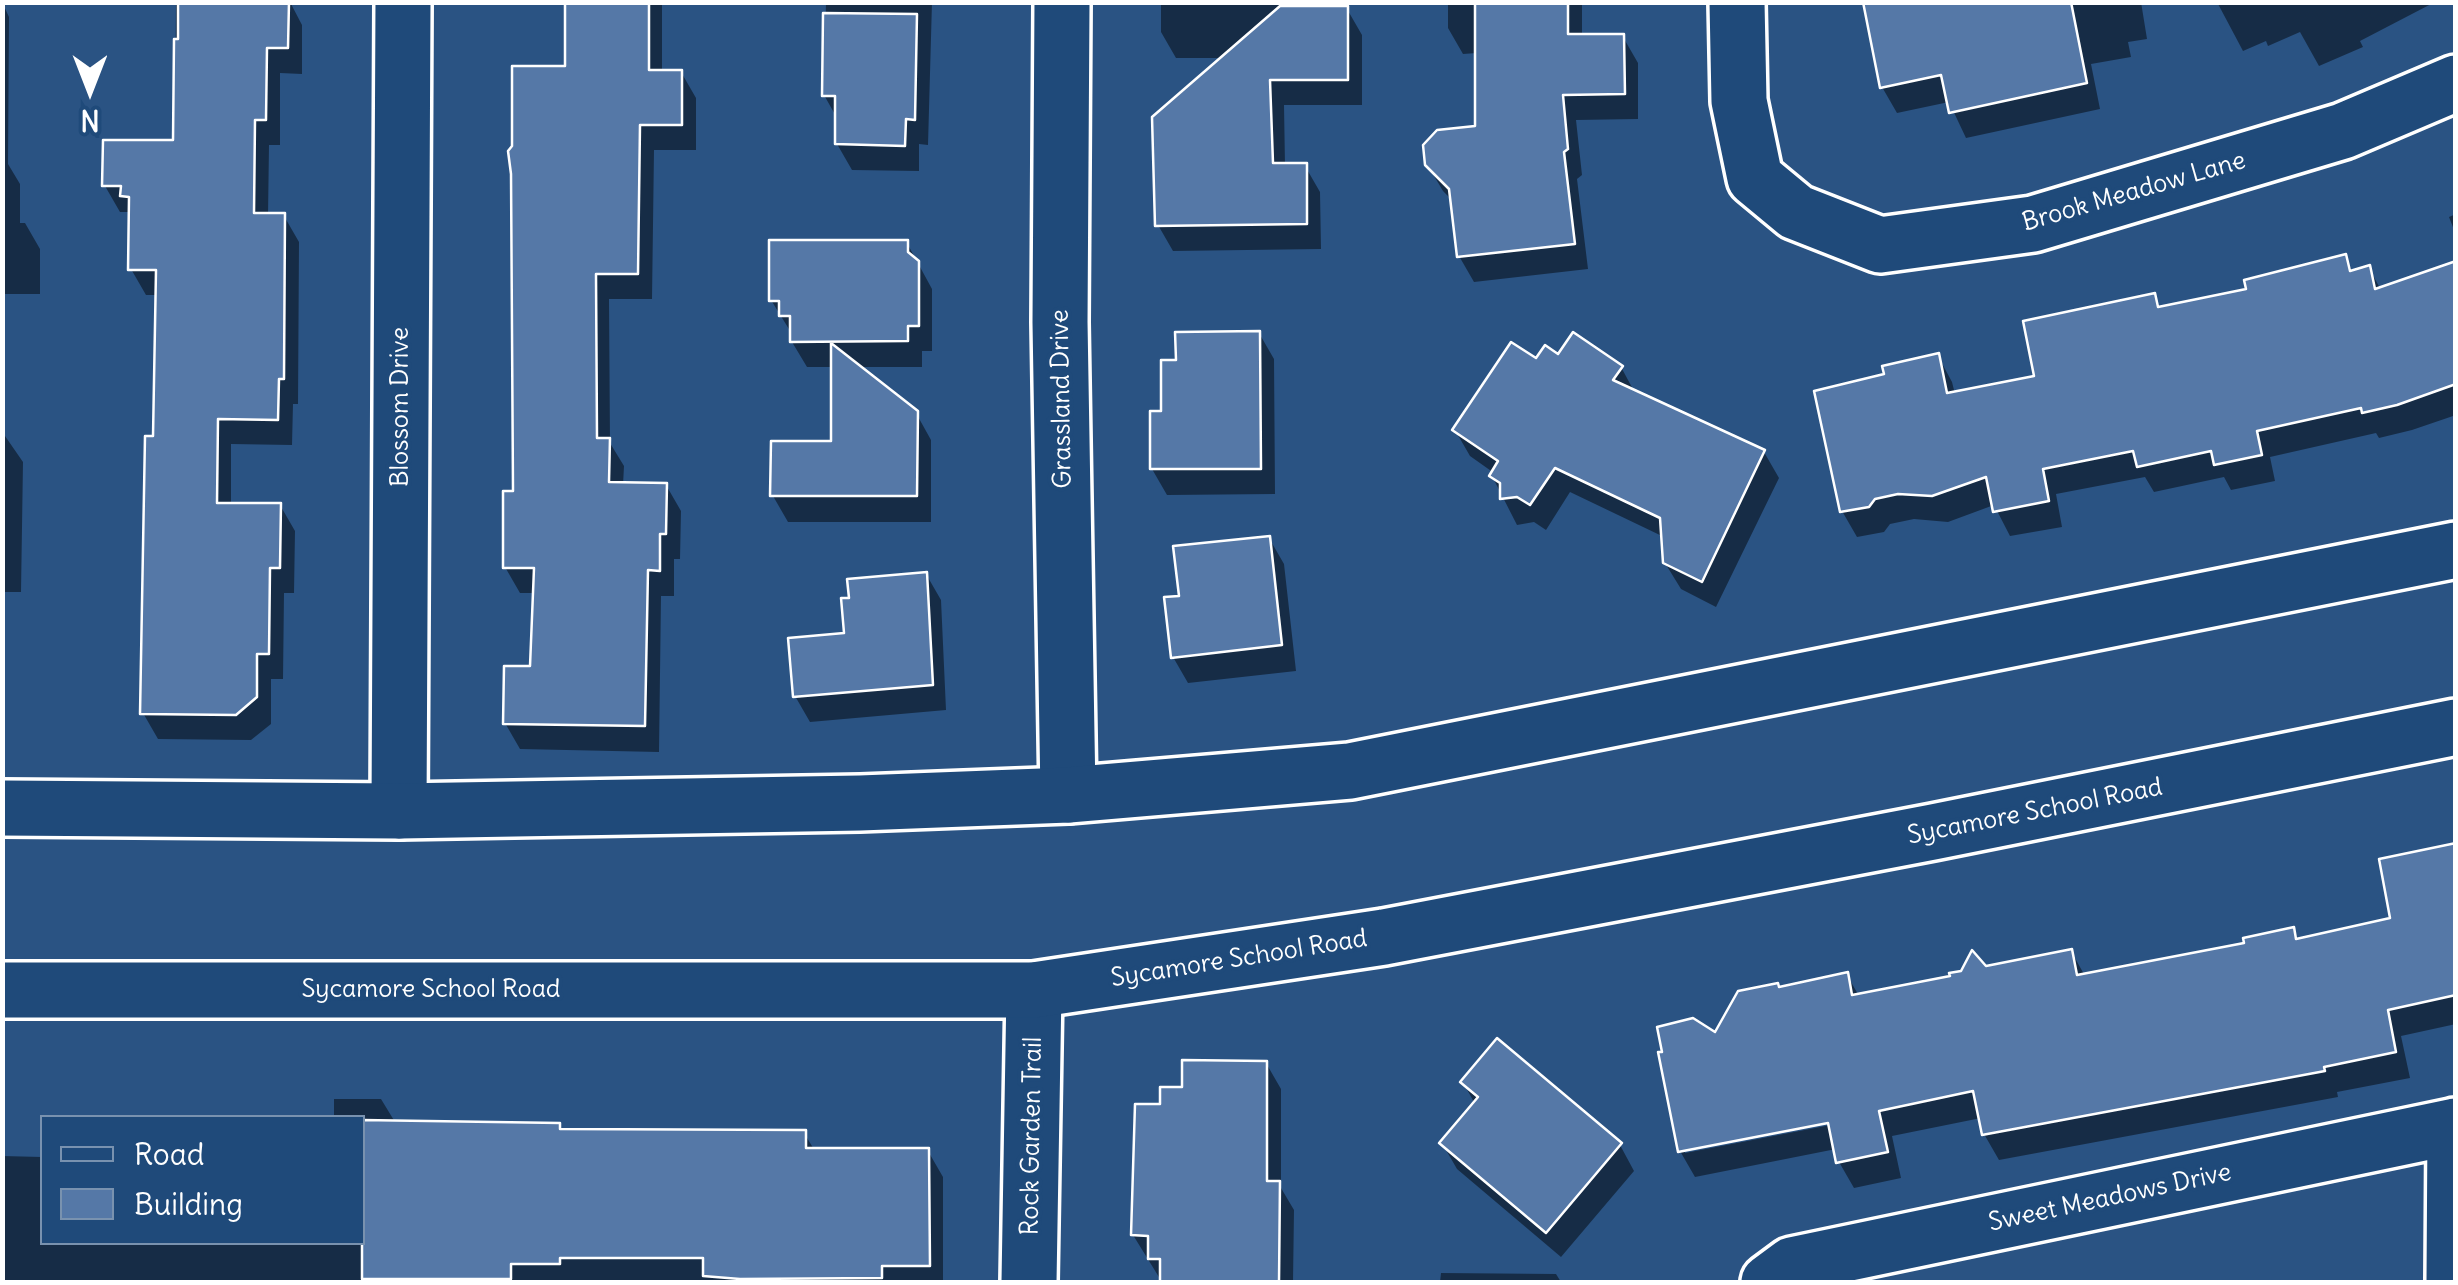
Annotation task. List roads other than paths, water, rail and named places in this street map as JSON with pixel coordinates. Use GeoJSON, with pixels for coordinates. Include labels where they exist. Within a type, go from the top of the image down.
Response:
{"type":"FeatureCollection","features":[{"type":"Feature","properties":{"kind":"main road","name":"Blossom Drive"},"geometry":{"type":"LineString","coordinates":[[399,811],[404,2]]}},
{"type":"Feature","properties":{"kind":"main road","name":"Grassland Drive"},"geometry":{"type":"LineString","coordinates":[[1062,2],[1060,322],[1068,796]]}},
{"type":"Feature","properties":{"kind":"main road","name":"Brook Meadow Lane"},"geometry":{"type":"LineString","coordinates":[[1737,2],[1739,101],[1755,178],[1796,212],[1880,244],[2034,224],[2343,131],[2456,82]]}},
{"type":"Feature","properties":{"kind":"main road"},"geometry":{"type":"LineString","coordinates":[[2,808],[399,811],[860,804],[1068,796],[1350,771],[2456,550]]}},
{"type":"Feature","properties":{"kind":"main road","name":"Sycamore School Road"},"geometry":{"type":"LineString","coordinates":[[2,990],[1034,990],[1384,937],[2456,727]]}},
{"type":"Feature","properties":{"kind":"main road","name":"Rock Garden Trail"},"geometry":{"type":"LineString","coordinates":[[1030,1282],[1034,990]]}},
{"type":"Feature","properties":{"kind":"main road"},"geometry":{"type":"LineString","coordinates":[[2454,1282],[2455,1126]]}},
{"type":"Feature","properties":{"kind":"main road","name":"Sweet Meadows Drive"},"geometry":{"type":"LineString","coordinates":[[1770,1282],[1792,1265],[2455,1126]]}}]}
